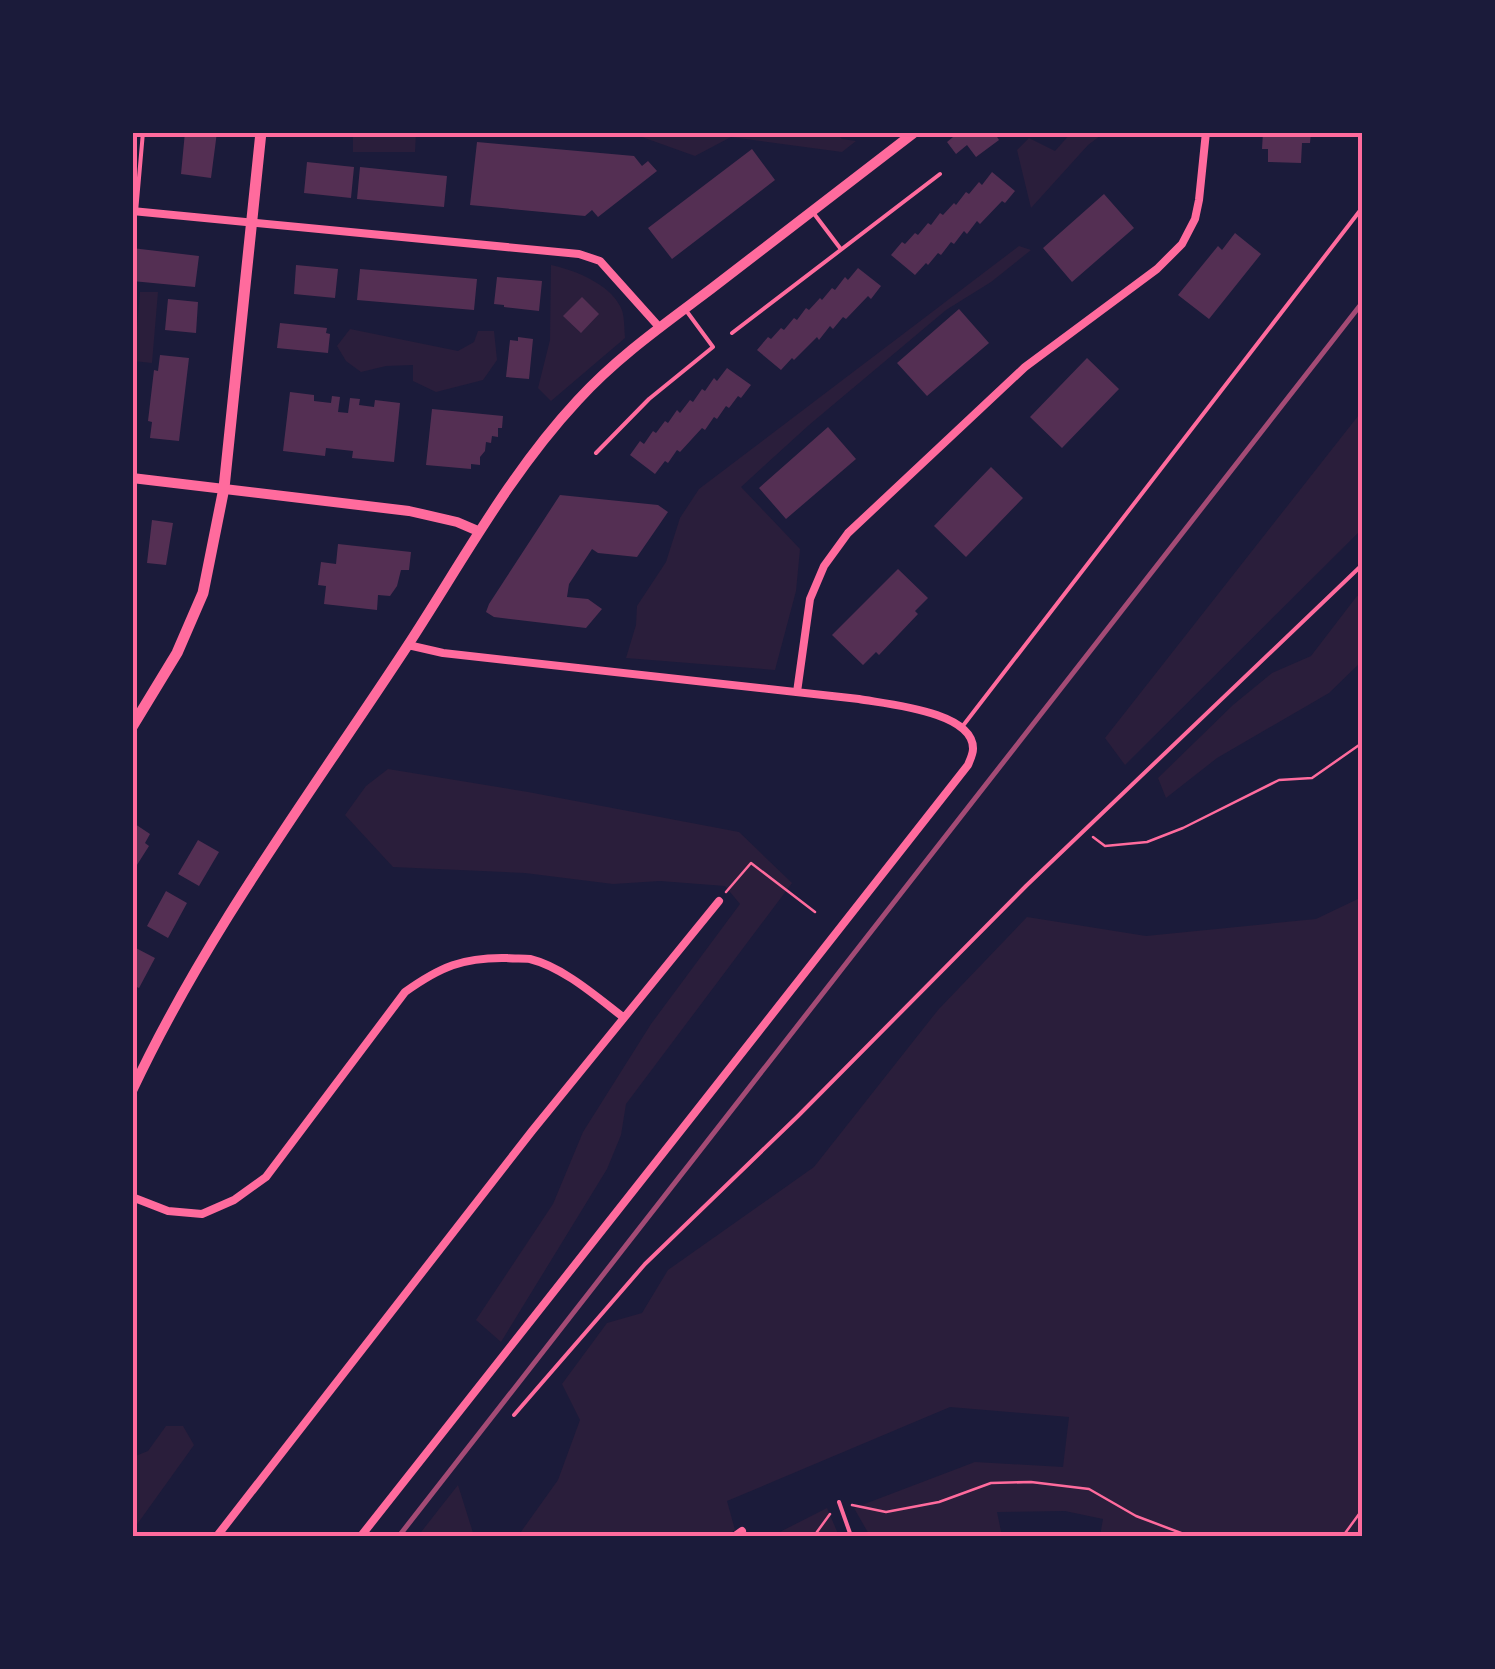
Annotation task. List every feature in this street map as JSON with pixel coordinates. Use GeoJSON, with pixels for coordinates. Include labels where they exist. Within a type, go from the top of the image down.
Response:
{"type":"FeatureCollection","features":[{"type":"Feature","properties":{"kind":"main road"},"geometry":{"type":"LineString","coordinates":[[132,726],[177,652],[204,593],[224,488],[260,132]]}},
{"type":"Feature","properties":{"kind":"street"},"geometry":{"type":"LineString","coordinates":[[132,1091],[199,966],[266,854],[408,645],[478,531],[556,426],[580,398],[660,328],[916,132]]}},
{"type":"Feature","properties":{"kind":"street"},"geometry":{"type":"LineString","coordinates":[[797,692],[810,599],[832,554],[848,533],[1025,367],[1157,268],[1182,244],[1195,220],[1206,132]]}},
{"type":"Feature","properties":{"kind":"street"},"geometry":{"type":"LineString","coordinates":[[134,211],[579,254],[600,261],[660,328]]}},
{"type":"Feature","properties":{"kind":"street"},"geometry":{"type":"LineString","coordinates":[[132,478],[408,511],[478,531]]}},
{"type":"Feature","properties":{"kind":"street"},"geometry":{"type":"LineString","coordinates":[[361,1536],[968,765],[973,748],[962,727],[950,720],[858,699],[443,653],[408,645]]}},
{"type":"Feature","properties":{"kind":"street"},"geometry":{"type":"LineString","coordinates":[[217,1536],[623,1017],[719,901]]}},
{"type":"Feature","properties":{"kind":"street"},"geometry":{"type":"LineString","coordinates":[[132,1196],[168,1211],[202,1214],[234,1200],[266,1177],[405,992],[432,973],[462,960],[531,959],[568,976],[623,1017]]}},
{"type":"Feature","properties":{"kind":"lane"},"geometry":{"type":"LineString","coordinates":[[134,211],[143,132]]}},
{"type":"Feature","properties":{"kind":"lane"},"geometry":{"type":"LineString","coordinates":[[732,333],[940,174]]}},
{"type":"Feature","properties":{"kind":"lane"},"geometry":{"type":"LineString","coordinates":[[962,727],[1362,208]]}},
{"type":"Feature","properties":{"kind":"lane"},"geometry":{"type":"LineString","coordinates":[[812,212],[841,249]]}},
{"type":"Feature","properties":{"kind":"lane"},"geometry":{"type":"LineString","coordinates":[[596,453],[648,400],[713,347],[685,309]]}},
{"type":"Feature","properties":{"kind":"lane"},"geometry":{"type":"LineString","coordinates":[[514,1415],[644,1264],[798,1116],[1083,830],[1362,565]]}},
{"type":"Feature","properties":{"kind":"lane"},"geometry":{"type":"LineString","coordinates":[[839,1502],[851,1536]]}},
{"type":"Feature","properties":{"kind":"path"},"geometry":{"type":"LineString","coordinates":[[1083,830],[1105,846],[1147,842],[1279,780],[1312,778],[1362,743]]}},
{"type":"Feature","properties":{"kind":"path"},"geometry":{"type":"LineString","coordinates":[[719,901],[751,864],[815,912]]}},
{"type":"Feature","properties":{"kind":"path"},"geometry":{"type":"LineString","coordinates":[[814,1536],[839,1502],[886,1512],[939,1502],[991,1483],[1031,1482],[1088,1488],[1136,1516],[1189,1536]]}},
{"type":"Feature","properties":{"kind":"path"},"geometry":{"type":"LineString","coordinates":[[1344,1536],[1362,1510]]}},
{"type":"Feature","properties":{"kind":"shaded area"},"geometry":{"type":"Polygon","coordinates":[[[353,133],[416,133],[415,152],[353,152],[353,133]]]}},
{"type":"Feature","properties":{"kind":"shaded area"},"geometry":{"type":"Polygon","coordinates":[[[639,133],[836,133],[842,139],[856,141],[842,152],[731,137],[695,156],[639,133]]]}},
{"type":"Feature","properties":{"kind":"shaded area"},"geometry":{"type":"Polygon","coordinates":[[[1071,133],[1104,133],[1088,145],[1031,208],[1017,150],[1029,138],[1055,151],[1071,133]]]}},
{"type":"Feature","properties":{"kind":"shaded area"},"geometry":{"type":"Polygon","coordinates":[[[1019,246],[1031,250],[991,282],[946,310],[741,487],[800,549],[796,591],[775,670],[626,658],[637,606],[666,562],[680,518],[699,489],[1019,246]]]}},
{"type":"Feature","properties":{"kind":"shaded area"},"geometry":{"type":"Polygon","coordinates":[[[551,265],[580,274],[615,298],[624,317],[625,338],[551,401],[538,388],[550,340],[551,265]]]}},
{"type":"Feature","properties":{"kind":"shaded area"},"geometry":{"type":"Polygon","coordinates":[[[140,292],[158,292],[152,363],[133,361],[140,292]]]}},
{"type":"Feature","properties":{"kind":"shaded area"},"geometry":{"type":"Polygon","coordinates":[[[350,329],[458,351],[474,342],[478,331],[494,331],[497,360],[483,380],[436,392],[413,381],[413,365],[361,372],[346,361],[337,346],[350,329]]]}},
{"type":"Feature","properties":{"kind":"shaded area"},"geometry":{"type":"Polygon","coordinates":[[[1362,411],[1362,529],[1125,765],[1105,738],[1362,411]]]}},
{"type":"Feature","properties":{"kind":"shaded area"},"geometry":{"type":"Polygon","coordinates":[[[1357,596],[1362,597],[1362,661],[1329,693],[1217,758],[1166,798],[1158,778],[1272,673],[1311,656],[1357,596]]]}},
{"type":"Feature","properties":{"kind":"shaded area"},"geometry":{"type":"Polygon","coordinates":[[[388,769],[739,832],[792,883],[626,1104],[621,1135],[607,1169],[501,1342],[476,1320],[553,1204],[583,1132],[651,1024],[740,904],[725,886],[660,881],[613,884],[525,873],[393,867],[345,815],[366,786],[388,769]]]}},
{"type":"Feature","properties":{"kind":"shaded area"},"geometry":{"type":"Polygon","coordinates":[[[1362,897],[1362,1536],[1100,1536],[1103,1519],[1065,1511],[997,1512],[1002,1536],[870,1536],[854,1508],[975,1462],[1063,1467],[1069,1417],[950,1407],[727,1501],[735,1530],[726,1536],[518,1536],[558,1480],[580,1420],[562,1384],[607,1323],[642,1313],[668,1270],[814,1167],[938,1010],[1027,917],[1146,936],[1316,919],[1362,897]]]}},
{"type":"Feature","properties":{"kind":"shaded area"},"geometry":{"type":"Polygon","coordinates":[[[166,1426],[183,1426],[194,1445],[133,1530],[133,1457],[148,1451],[166,1426]]]}},
{"type":"Feature","properties":{"kind":"shaded area"},"geometry":{"type":"Polygon","coordinates":[[[458,1485],[474,1536],[418,1536],[458,1485]]]}},
{"type":"Feature","properties":{"kind":"shaded area"},"geometry":{"type":"Polygon","coordinates":[[[827,1508],[839,1536],[772,1536],[827,1508]]]}},
{"type":"Feature","properties":{"kind":"building"},"geometry":{"type":"Polygon","coordinates":[[[185,132],[217,132],[211,178],[181,174],[185,132]]]}},
{"type":"Feature","properties":{"kind":"building"},"geometry":{"type":"Polygon","coordinates":[[[959,132],[994,132],[999,140],[976,157],[967,145],[956,154],[947,142],[959,132]]]}},
{"type":"Feature","properties":{"kind":"building"},"geometry":{"type":"Polygon","coordinates":[[[1263,132],[1311,132],[1310,143],[1302,143],[1301,163],[1268,162],[1268,149],[1262,149],[1263,132]]]}},
{"type":"Feature","properties":{"kind":"building"},"geometry":{"type":"Polygon","coordinates":[[[477,142],[634,156],[642,166],[648,161],[657,171],[598,217],[592,210],[585,216],[470,205],[477,142]]]}},
{"type":"Feature","properties":{"kind":"building"},"geometry":{"type":"Polygon","coordinates":[[[752,149],[775,180],[672,259],[648,228],[752,149]]]}},
{"type":"Feature","properties":{"kind":"building"},"geometry":{"type":"Polygon","coordinates":[[[307,162],[354,167],[351,198],[304,193],[307,162]]]}},
{"type":"Feature","properties":{"kind":"building"},"geometry":{"type":"Polygon","coordinates":[[[360,167],[447,176],[444,207],[357,199],[360,167]]]}},
{"type":"Feature","properties":{"kind":"building"},"geometry":{"type":"Polygon","coordinates":[[[992,172],[1015,191],[980,224],[977,221],[967,234],[964,231],[915,275],[891,255],[902,242],[905,244],[928,223],[931,225],[940,213],[943,215],[956,205],[979,182],[982,185],[992,172]]]}},
{"type":"Feature","properties":{"kind":"building"},"geometry":{"type":"Polygon","coordinates":[[[1104,194],[1134,228],[1072,282],[1043,248],[1104,194]]]}},
{"type":"Feature","properties":{"kind":"building"},"geometry":{"type":"Polygon","coordinates":[[[1235,233],[1261,254],[1209,319],[1178,295],[1218,246],[1222,250],[1235,233]]]}},
{"type":"Feature","properties":{"kind":"building"},"geometry":{"type":"Polygon","coordinates":[[[132,248],[199,256],[195,287],[132,281],[132,248]]]}},
{"type":"Feature","properties":{"kind":"building"},"geometry":{"type":"Polygon","coordinates":[[[296,265],[338,269],[335,298],[294,294],[296,265]]]}},
{"type":"Feature","properties":{"kind":"building"},"geometry":{"type":"Polygon","coordinates":[[[858,268],[881,286],[871,299],[868,296],[846,319],[843,317],[833,329],[830,326],[819,340],[817,337],[781,370],[757,350],[768,337],[771,339],[781,328],[784,330],[858,268]]]}},
{"type":"Feature","properties":{"kind":"building"},"geometry":{"type":"Polygon","coordinates":[[[360,269],[477,279],[474,310],[357,300],[360,269]]]}},
{"type":"Feature","properties":{"kind":"building"},"geometry":{"type":"Polygon","coordinates":[[[497,277],[542,281],[539,311],[494,304],[497,277]]]}},
{"type":"Feature","properties":{"kind":"building"},"geometry":{"type":"Polygon","coordinates":[[[582,297],[599,314],[581,333],[563,316],[582,297]]]}},
{"type":"Feature","properties":{"kind":"building"},"geometry":{"type":"Polygon","coordinates":[[[168,299],[198,302],[196,333],[165,330],[168,299]]]}},
{"type":"Feature","properties":{"kind":"building"},"geometry":{"type":"Polygon","coordinates":[[[959,309],[989,343],[927,396],[897,363],[959,309]]]}},
{"type":"Feature","properties":{"kind":"building"},"geometry":{"type":"Polygon","coordinates":[[[280,323],[327,328],[328,353],[277,348],[280,323]]]}},
{"type":"Feature","properties":{"kind":"building"},"geometry":{"type":"Polygon","coordinates":[[[518,337],[533,339],[529,379],[506,377],[510,340],[518,341],[518,337]]]}},
{"type":"Feature","properties":{"kind":"building"},"geometry":{"type":"Polygon","coordinates":[[[160,355],[189,358],[179,441],[150,438],[154,370],[158,371],[160,355]]]}},
{"type":"Feature","properties":{"kind":"building"},"geometry":{"type":"Polygon","coordinates":[[[1087,358],[1119,389],[1062,448],[1030,417],[1087,358]]]}},
{"type":"Feature","properties":{"kind":"building"},"geometry":{"type":"Polygon","coordinates":[[[727,368],[751,385],[741,398],[738,396],[729,408],[726,406],[717,419],[714,417],[705,430],[702,428],[680,452],[677,450],[655,474],[630,455],[640,441],[644,444],[653,431],[656,433],[665,421],[668,423],[677,410],[680,413],[690,400],[693,402],[727,368]]]}},
{"type":"Feature","properties":{"kind":"building"},"geometry":{"type":"Polygon","coordinates":[[[290,392],[314,395],[314,401],[331,403],[332,396],[340,397],[338,412],[348,413],[350,398],[360,399],[359,405],[374,407],[375,400],[400,403],[394,462],[352,458],[353,451],[326,448],[325,456],[283,451],[290,392]]]}},
{"type":"Feature","properties":{"kind":"building"},"geometry":{"type":"Polygon","coordinates":[[[432,409],[503,416],[498,437],[492,436],[491,443],[486,442],[480,465],[471,464],[471,469],[426,465],[432,409]]]}},
{"type":"Feature","properties":{"kind":"building"},"geometry":{"type":"Polygon","coordinates":[[[828,427],[856,459],[786,519],[759,488],[828,427]]]}},
{"type":"Feature","properties":{"kind":"building"},"geometry":{"type":"Polygon","coordinates":[[[991,467],[1023,498],[966,557],[934,526],[991,467]]]}},
{"type":"Feature","properties":{"kind":"building"},"geometry":{"type":"Polygon","coordinates":[[[560,495],[658,505],[668,512],[637,557],[592,549],[569,584],[567,597],[588,599],[602,609],[586,628],[494,617],[486,612],[489,604],[560,495]]]}},
{"type":"Feature","properties":{"kind":"building"},"geometry":{"type":"Polygon","coordinates":[[[152,520],[173,523],[166,565],[147,563],[152,520]]]}},
{"type":"Feature","properties":{"kind":"building"},"geometry":{"type":"Polygon","coordinates":[[[338,544],[411,552],[409,570],[401,570],[390,596],[378,595],[377,610],[324,604],[326,586],[318,585],[321,562],[336,564],[338,544]]]}},
{"type":"Feature","properties":{"kind":"building"},"geometry":{"type":"Polygon","coordinates":[[[898,569],[928,598],[879,655],[876,652],[863,665],[832,635],[898,569]]]}},
{"type":"Feature","properties":{"kind":"building"},"geometry":{"type":"Polygon","coordinates":[[[132,822],[150,834],[145,843],[149,846],[135,868],[132,866],[132,822]]]}},
{"type":"Feature","properties":{"kind":"building"},"geometry":{"type":"Polygon","coordinates":[[[198,840],[219,852],[199,886],[178,874],[198,840]]]}},
{"type":"Feature","properties":{"kind":"building"},"geometry":{"type":"Polygon","coordinates":[[[166,891],[187,903],[168,938],[147,926],[166,891]]]}},
{"type":"Feature","properties":{"kind":"building"},"geometry":{"type":"Polygon","coordinates":[[[132,946],[155,958],[139,988],[132,985],[132,946]]]}},
{"type":"Feature","properties":{"kind":"railway"},"geometry":{"type":"LineString","coordinates":[[399,1536],[1362,303]]}}]}
